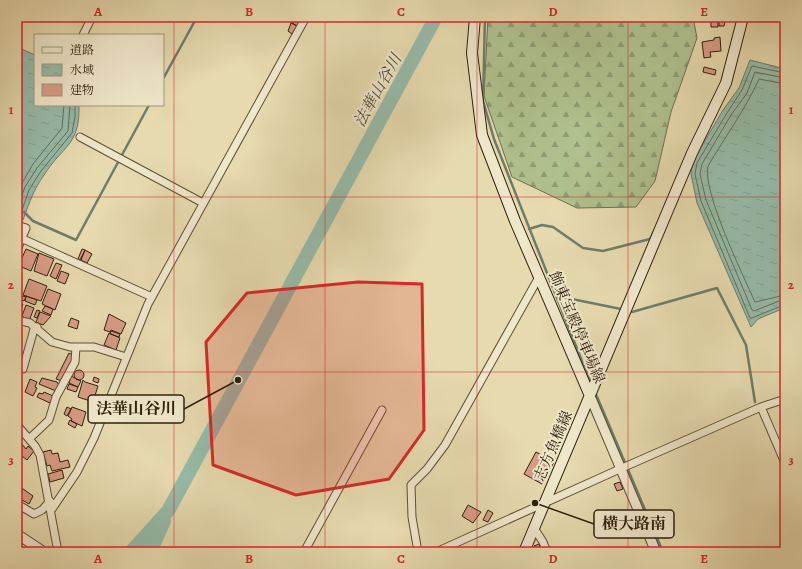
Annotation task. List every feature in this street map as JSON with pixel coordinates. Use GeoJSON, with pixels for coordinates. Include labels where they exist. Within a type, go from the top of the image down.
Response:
{"type":"FeatureCollection","features":[{"type":"Feature","properties":{"kind":"main road","name":"飾東宝殿停車場線"},"geometry":{"type":"LineString","coordinates":[[475,17],[472,53],[482,135],[503,193],[539,278],[593,390]]}},
{"type":"Feature","properties":{"kind":"main road","name":"飾東宝殿停車場線"},"geometry":{"type":"LineString","coordinates":[[593,390],[692,153],[726,84],[743,17]]}},
{"type":"Feature","properties":{"kind":"main road","name":"志方魚橋線"},"geometry":{"type":"LineString","coordinates":[[524,552],[593,390]]}},
{"type":"Feature","properties":{"kind":"street"},"geometry":{"type":"LineString","coordinates":[[84,34],[92,17]]}},
{"type":"Feature","properties":{"kind":"street"},"geometry":{"type":"LineString","coordinates":[[52,509],[77,472],[88,452],[152,297],[306,17]]}},
{"type":"Feature","properties":{"kind":"street"},"geometry":{"type":"LineString","coordinates":[[80,137],[203,203]]}},
{"type":"Feature","properties":{"kind":"street"},"geometry":{"type":"LineString","coordinates":[[17,225],[26,228],[23,239],[17,250]]}},
{"type":"Feature","properties":{"kind":"street"},"geometry":{"type":"LineString","coordinates":[[23,239],[152,297]]}},
{"type":"Feature","properties":{"kind":"street"},"geometry":{"type":"LineString","coordinates":[[418,552],[412,517],[411,485],[427,469],[445,445],[539,278]]}},
{"type":"Feature","properties":{"kind":"street"},"geometry":{"type":"LineString","coordinates":[[17,320],[30,323],[52,342],[76,347],[94,347],[126,357]]}},
{"type":"Feature","properties":{"kind":"street"},"geometry":{"type":"LineString","coordinates":[[23,369],[34,329],[37,328]]}},
{"type":"Feature","properties":{"kind":"street"},"geometry":{"type":"LineString","coordinates":[[29,439],[49,420],[56,397],[75,362],[76,347]]}},
{"type":"Feature","properties":{"kind":"street"},"geometry":{"type":"LineString","coordinates":[[593,390],[625,466],[656,552]]}},
{"type":"Feature","properties":{"kind":"street"},"geometry":{"type":"LineString","coordinates":[[436,552],[625,466],[761,407],[785,399]]}},
{"type":"Feature","properties":{"kind":"street"},"geometry":{"type":"LineString","coordinates":[[761,407],[785,463]]}},
{"type":"Feature","properties":{"kind":"street"},"geometry":{"type":"LineString","coordinates":[[304,552],[382,410]]}},
{"type":"Feature","properties":{"kind":"street"},"geometry":{"type":"LineString","coordinates":[[17,425],[40,455],[52,509],[58,552]]}},
{"type":"Feature","properties":{"kind":"street"},"geometry":{"type":"LineString","coordinates":[[17,504],[34,514],[42,510],[50,501]]}},
{"type":"Feature","properties":{"kind":"street"},"geometry":{"type":"LineString","coordinates":[[534,528],[543,542],[547,552]]}},
{"type":"Feature","properties":{"kind":"street"},"geometry":{"type":"LineString","coordinates":[[17,534],[44,552]]}},
{"type":"Feature","properties":{"kind":"highlighted area"},"geometry":{"type":"Polygon","coordinates":[[[358,282],[422,284],[424,430],[389,479],[296,495],[213,465],[206,342],[247,293],[358,282]]]}},
{"type":"Feature","properties":{"kind":"green space"},"geometry":{"type":"Polygon","coordinates":[[[488,17],[693,17],[697,38],[671,112],[655,181],[636,207],[577,208],[512,177],[484,96],[488,17]]]}},
{"type":"Feature","properties":{"kind":"water"},"geometry":{"type":"Polygon","coordinates":[[[17,47],[34,55],[34,106],[79,106],[79,119],[77,129],[69,144],[40,180],[23,220],[17,217],[17,47]]]}},
{"type":"Feature","properties":{"kind":"water"},"geometry":{"type":"Polygon","coordinates":[[[750,60],[785,69],[785,310],[782,309],[758,319],[751,327],[697,203],[691,174],[693,161],[723,110],[739,88],[750,60]]]}},
{"type":"Feature","properties":{"kind":"building"},"geometry":{"type":"Polygon","coordinates":[[[296,17],[302,18],[297,26],[291,22],[296,17]]]}},
{"type":"Feature","properties":{"kind":"building"},"geometry":{"type":"Polygon","coordinates":[[[711,17],[718,17],[718,27],[711,27],[711,17]]]}},
{"type":"Feature","properties":{"kind":"building"},"geometry":{"type":"Polygon","coordinates":[[[719,17],[726,17],[724,26],[719,26],[719,17]]]}},
{"type":"Feature","properties":{"kind":"building"},"geometry":{"type":"Polygon","coordinates":[[[291,23],[297,26],[292,34],[288,31],[291,23]]]}},
{"type":"Feature","properties":{"kind":"building"},"geometry":{"type":"Polygon","coordinates":[[[720,37],[721,51],[710,52],[711,57],[704,58],[702,42],[714,40],[714,38],[720,37]]]}},
{"type":"Feature","properties":{"kind":"building"},"geometry":{"type":"Polygon","coordinates":[[[704,67],[716,70],[715,75],[703,72],[704,67]]]}},
{"type":"Feature","properties":{"kind":"building"},"geometry":{"type":"Polygon","coordinates":[[[26,249],[38,254],[31,271],[17,265],[18,259],[21,260],[26,249]]]}},
{"type":"Feature","properties":{"kind":"building"},"geometry":{"type":"Polygon","coordinates":[[[82,249],[85,250],[80,260],[78,259],[82,249]]]}},
{"type":"Feature","properties":{"kind":"building"},"geometry":{"type":"Polygon","coordinates":[[[85,250],[92,254],[87,263],[81,260],[85,250]]]}},
{"type":"Feature","properties":{"kind":"building"},"geometry":{"type":"Polygon","coordinates":[[[39,253],[54,259],[47,276],[34,271],[39,253]]]}},
{"type":"Feature","properties":{"kind":"building"},"geometry":{"type":"Polygon","coordinates":[[[56,263],[62,265],[56,279],[50,276],[56,263]]]}},
{"type":"Feature","properties":{"kind":"building"},"geometry":{"type":"Polygon","coordinates":[[[61,271],[69,274],[65,284],[57,281],[61,271]]]}},
{"type":"Feature","properties":{"kind":"building"},"geometry":{"type":"Polygon","coordinates":[[[29,279],[47,286],[41,301],[23,295],[29,279]]]}},
{"type":"Feature","properties":{"kind":"building"},"geometry":{"type":"Polygon","coordinates":[[[48,289],[61,294],[55,310],[42,304],[48,289]]]}},
{"type":"Feature","properties":{"kind":"building"},"geometry":{"type":"Polygon","coordinates":[[[19,295],[26,297],[24,301],[18,298],[19,295]]]}},
{"type":"Feature","properties":{"kind":"building"},"geometry":{"type":"Polygon","coordinates":[[[26,296],[37,300],[35,305],[25,301],[26,296]]]}},
{"type":"Feature","properties":{"kind":"building"},"geometry":{"type":"Polygon","coordinates":[[[17,302],[23,304],[18,318],[17,318],[17,302]]]}},
{"type":"Feature","properties":{"kind":"building"},"geometry":{"type":"Polygon","coordinates":[[[26,305],[34,308],[29,321],[22,316],[26,305]]]}},
{"type":"Feature","properties":{"kind":"building"},"geometry":{"type":"Polygon","coordinates":[[[45,306],[53,309],[51,315],[42,311],[45,306]]]}},
{"type":"Feature","properties":{"kind":"building"},"geometry":{"type":"Polygon","coordinates":[[[37,310],[40,311],[37,318],[34,317],[37,310]]]}},
{"type":"Feature","properties":{"kind":"building"},"geometry":{"type":"Polygon","coordinates":[[[40,312],[51,316],[43,325],[36,322],[40,312]]]}},
{"type":"Feature","properties":{"kind":"building"},"geometry":{"type":"Polygon","coordinates":[[[109,314],[126,323],[121,334],[111,330],[110,332],[104,330],[109,314]]]}},
{"type":"Feature","properties":{"kind":"building"},"geometry":{"type":"Polygon","coordinates":[[[71,318],[79,321],[77,329],[68,326],[71,318]]]}},
{"type":"Feature","properties":{"kind":"building"},"geometry":{"type":"Polygon","coordinates":[[[111,331],[120,334],[119,337],[110,334],[111,331]]]}},
{"type":"Feature","properties":{"kind":"building"},"geometry":{"type":"Polygon","coordinates":[[[109,333],[120,338],[116,350],[104,345],[109,333]]]}},
{"type":"Feature","properties":{"kind":"building"},"geometry":{"type":"Polygon","coordinates":[[[20,341],[22,355],[17,356],[17,342],[20,341]]]}},
{"type":"Feature","properties":{"kind":"building"},"geometry":{"type":"Polygon","coordinates":[[[69,353],[74,356],[62,381],[56,379],[69,353]]]}},
{"type":"Feature","properties":{"kind":"building"},"geometry":{"type":"Polygon","coordinates":[[[17,369],[19,369],[19,377],[17,377],[17,369]]]}},
{"type":"Feature","properties":{"kind":"building"},"geometry":{"type":"Polygon","coordinates":[[[79,370],[84,375],[79,380],[74,375],[79,370]]]}},
{"type":"Feature","properties":{"kind":"building"},"geometry":{"type":"Polygon","coordinates":[[[71,376],[81,381],[78,387],[69,383],[71,376]]]}},
{"type":"Feature","properties":{"kind":"building"},"geometry":{"type":"Polygon","coordinates":[[[94,377],[99,379],[98,383],[93,381],[94,377]]]}},
{"type":"Feature","properties":{"kind":"building"},"geometry":{"type":"Polygon","coordinates":[[[42,378],[57,382],[59,385],[56,391],[39,384],[42,378]]]}},
{"type":"Feature","properties":{"kind":"building"},"geometry":{"type":"Polygon","coordinates":[[[30,379],[37,382],[35,387],[37,388],[33,396],[25,392],[30,379]]]}},
{"type":"Feature","properties":{"kind":"building"},"geometry":{"type":"Polygon","coordinates":[[[83,380],[98,386],[93,402],[78,397],[83,380]]]}},
{"type":"Feature","properties":{"kind":"building"},"geometry":{"type":"Polygon","coordinates":[[[69,384],[78,387],[76,392],[67,389],[69,384]]]}},
{"type":"Feature","properties":{"kind":"building"},"geometry":{"type":"Polygon","coordinates":[[[44,392],[53,396],[50,403],[37,397],[39,393],[43,394],[44,392]]]}},
{"type":"Feature","properties":{"kind":"building"},"geometry":{"type":"Polygon","coordinates":[[[67,407],[71,409],[67,416],[64,414],[67,407]]]}},
{"type":"Feature","properties":{"kind":"building"},"geometry":{"type":"Polygon","coordinates":[[[72,407],[86,412],[82,426],[71,421],[72,419],[68,416],[72,407]]]}},
{"type":"Feature","properties":{"kind":"building"},"geometry":{"type":"Polygon","coordinates":[[[70,420],[77,424],[75,428],[68,424],[70,420]]]}},
{"type":"Feature","properties":{"kind":"building"},"geometry":{"type":"Polygon","coordinates":[[[21,443],[26,449],[28,446],[34,451],[27,460],[17,452],[17,448],[21,443]]]}},
{"type":"Feature","properties":{"kind":"building"},"geometry":{"type":"Polygon","coordinates":[[[51,450],[52,454],[58,453],[60,462],[68,460],[70,467],[52,471],[50,465],[47,466],[43,452],[51,450]]]}},
{"type":"Feature","properties":{"kind":"building"},"geometry":{"type":"Polygon","coordinates":[[[536,452],[554,462],[542,484],[524,474],[536,452]]]}},
{"type":"Feature","properties":{"kind":"building"},"geometry":{"type":"Polygon","coordinates":[[[62,470],[64,478],[50,482],[48,474],[62,470]]]}},
{"type":"Feature","properties":{"kind":"building"},"geometry":{"type":"Polygon","coordinates":[[[620,482],[623,489],[617,491],[614,484],[620,482]]]}},
{"type":"Feature","properties":{"kind":"building"},"geometry":{"type":"Polygon","coordinates":[[[19,486],[33,496],[29,504],[17,497],[19,486]]]}},
{"type":"Feature","properties":{"kind":"building"},"geometry":{"type":"Polygon","coordinates":[[[468,505],[481,512],[473,523],[462,516],[468,505]]]}},
{"type":"Feature","properties":{"kind":"building"},"geometry":{"type":"Polygon","coordinates":[[[488,510],[493,513],[488,522],[483,520],[488,510]]]}},
{"type":"Feature","properties":{"kind":"building"},"geometry":{"type":"Polygon","coordinates":[[[539,544],[541,550],[536,552],[534,546],[539,544]]]}},
{"type":"Feature","properties":{"kind":"waterway"},"geometry":{"type":"LineString","coordinates":[[164,77],[197,17]]}},
{"type":"Feature","properties":{"kind":"waterway","name":"法華山谷川"},"geometry":{"type":"LineString","coordinates":[[131,552],[168,511],[436,17]]}},
{"type":"Feature","properties":{"kind":"waterway"},"geometry":{"type":"LineString","coordinates":[[485,17],[483,101],[494,139],[591,384]]}},
{"type":"Feature","properties":{"kind":"waterway"},"geometry":{"type":"LineString","coordinates":[[24,212],[33,221],[76,240],[148,106]]}},
{"type":"Feature","properties":{"kind":"waterway"},"geometry":{"type":"LineString","coordinates":[[529,229],[542,225],[553,227],[583,248],[603,251],[650,239],[655,229]]}},
{"type":"Feature","properties":{"kind":"waterway"},"geometry":{"type":"LineString","coordinates":[[632,312],[717,288],[746,345],[755,402]]}},
{"type":"Feature","properties":{"kind":"waterway"},"geometry":{"type":"LineString","coordinates":[[557,296],[621,309]]}},
{"type":"Feature","properties":{"kind":"waterway"},"geometry":{"type":"LineString","coordinates":[[595,392],[663,552]]}},
{"type":"Feature","properties":{"kind":"waterway"},"geometry":{"type":"LineString","coordinates":[[150,552],[164,521]]}},
{"type":"Feature","properties":{"kind":"place","name":"法華山谷川"},"geometry":{"type":"Point","coordinates":[238,380]}},
{"type":"Feature","properties":{"kind":"place","name":"横大路南"},"geometry":{"type":"Point","coordinates":[535,503]}}]}
